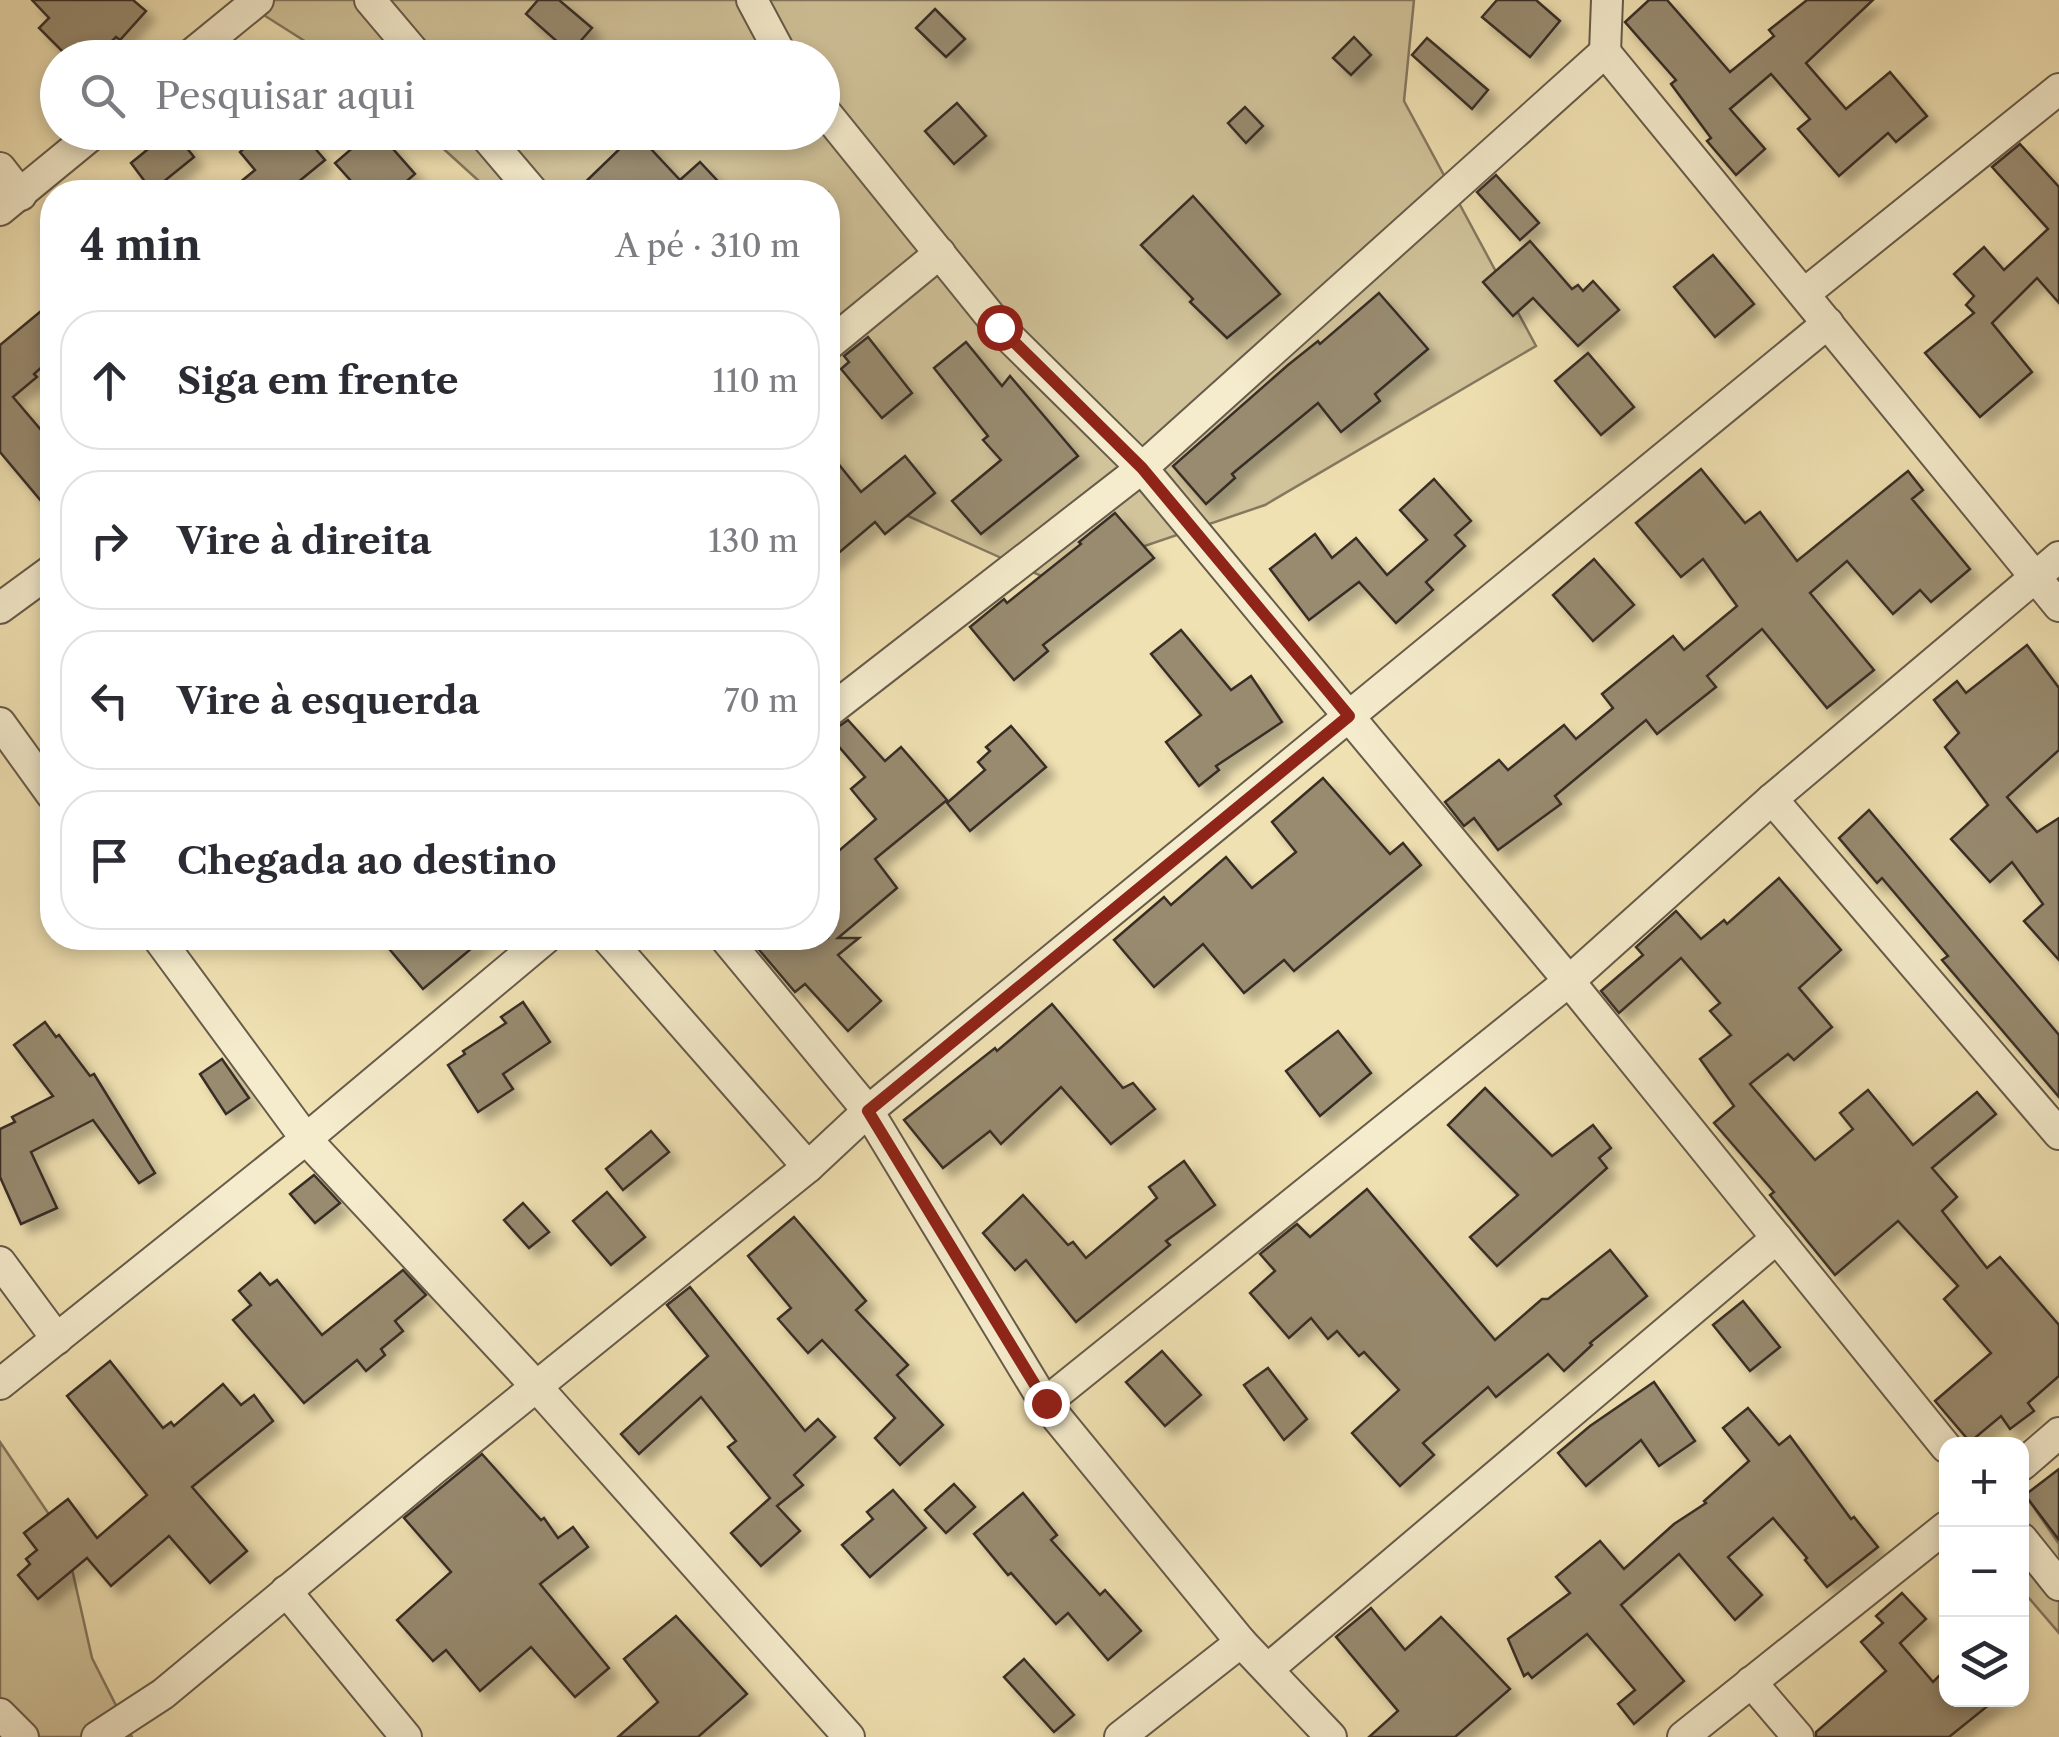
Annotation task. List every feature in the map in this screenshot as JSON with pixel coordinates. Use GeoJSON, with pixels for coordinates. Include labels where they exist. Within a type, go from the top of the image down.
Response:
{"type":"FeatureCollection","features":[{"type":"Feature","properties":{"kind":"street"},"geometry":{"type":"LineString","coordinates":[[210,40],[258,0]]}},
{"type":"Feature","properties":{"kind":"street"},"geometry":{"type":"LineString","coordinates":[[370,0],[403,40]]}},
{"type":"Feature","properties":{"kind":"street"},"geometry":{"type":"LineString","coordinates":[[752,0],[773,40]]}},
{"type":"Feature","properties":{"kind":"street"},"geometry":{"type":"LineString","coordinates":[[1606,0],[1605,52],[2059,606]]}},
{"type":"Feature","properties":{"kind":"street"},"geometry":{"type":"LineString","coordinates":[[840,703],[1142,468],[1605,52]]}},
{"type":"Feature","properties":{"kind":"street"},"geometry":{"type":"LineString","coordinates":[[1804,294],[2059,89]]}},
{"type":"Feature","properties":{"kind":"street"},"geometry":{"type":"LineString","coordinates":[[840,130],[999,327],[1142,468],[1569,982],[1939,1437]]}},
{"type":"Feature","properties":{"kind":"street"},"geometry":{"type":"LineString","coordinates":[[43,180],[76,150]]}},
{"type":"Feature","properties":{"kind":"street"},"geometry":{"type":"LineString","coordinates":[[497,150],[523,180]]}},
{"type":"Feature","properties":{"kind":"street"},"geometry":{"type":"LineString","coordinates":[[0,168],[29,193]]}},
{"type":"Feature","properties":{"kind":"street"},"geometry":{"type":"LineString","coordinates":[[840,335],[940,253]]}},
{"type":"Feature","properties":{"kind":"street"},"geometry":{"type":"LineString","coordinates":[[97,1737],[163,1694],[808,1168],[868,1111],[1828,323]]}},
{"type":"Feature","properties":{"kind":"street"},"geometry":{"type":"LineString","coordinates":[[1046,1403],[1569,982],[1772,799],[2059,557]]}},
{"type":"Feature","properties":{"kind":"street"},"geometry":{"type":"LineString","coordinates":[[0,608],[40,579]]}},
{"type":"Feature","properties":{"kind":"street"},"geometry":{"type":"LineString","coordinates":[[0,723],[40,778]]}},
{"type":"Feature","properties":{"kind":"street"},"geometry":{"type":"LineString","coordinates":[[1772,799],[2059,1134]]}},
{"type":"Feature","properties":{"kind":"street"},"geometry":{"type":"LineString","coordinates":[[167,950],[306,1139],[536,1386],[848,1737]]}},
{"type":"Feature","properties":{"kind":"street"},"geometry":{"type":"LineString","coordinates":[[0,1384],[306,1139],[532,950]]}},
{"type":"Feature","properties":{"kind":"street"},"geometry":{"type":"LineString","coordinates":[[617,950],[808,1168]]}},
{"type":"Feature","properties":{"kind":"street"},"geometry":{"type":"LineString","coordinates":[[735,950],[868,1111],[1046,1403],[1241,1642],[1331,1737]]}},
{"type":"Feature","properties":{"kind":"street"},"geometry":{"type":"LineString","coordinates":[[1268,1669],[1778,1238]]}},
{"type":"Feature","properties":{"kind":"street"},"geometry":{"type":"LineString","coordinates":[[0,1262],[57,1339]]}},
{"type":"Feature","properties":{"kind":"street"},"geometry":{"type":"LineString","coordinates":[[2029,1459],[2059,1432]]}},
{"type":"Feature","properties":{"kind":"street"},"geometry":{"type":"LineString","coordinates":[[1684,1737],[1939,1533]]}},
{"type":"Feature","properties":{"kind":"street"},"geometry":{"type":"LineString","coordinates":[[2029,1548],[2059,1584]]}},
{"type":"Feature","properties":{"kind":"street"},"geometry":{"type":"LineString","coordinates":[[286,1590],[406,1737]]}},
{"type":"Feature","properties":{"kind":"street"},"geometry":{"type":"LineString","coordinates":[[1120,1737],[1241,1642]]}},
{"type":"Feature","properties":{"kind":"street"},"geometry":{"type":"LineString","coordinates":[[1751,1682],[1798,1737]]}},
{"type":"Feature","properties":{"kind":"street"},"geometry":{"type":"LineString","coordinates":[[0,1714],[22,1737]]}},
{"type":"Feature","properties":{"kind":"shaded area"},"geometry":{"type":"Polygon","coordinates":[[[240,0],[1414,0],[1404,101],[1536,346],[1265,505],[1048,579],[840,485],[840,180],[478,180],[445,150],[840,150],[840,40],[303,40],[240,0]]]}},
{"type":"Feature","properties":{"kind":"shaded area"},"geometry":{"type":"Polygon","coordinates":[[[0,1442],[65,1538],[92,1658],[132,1737],[0,1737],[0,1442]]]}},
{"type":"Feature","properties":{"kind":"shaded area"},"geometry":{"type":"Polygon","coordinates":[[[2029,1500],[2059,1544],[2059,1633],[2029,1598],[2029,1500]]]}},
{"type":"Feature","properties":{"kind":"building"},"geometry":{"type":"Polygon","coordinates":[[[32,0],[133,0],[146,11],[120,40],[51,40],[39,28],[49,18],[32,0]]]}},
{"type":"Feature","properties":{"kind":"building"},"geometry":{"type":"Polygon","coordinates":[[[538,0],[559,0],[592,28],[581,40],[555,40],[526,14],[538,0]]]}},
{"type":"Feature","properties":{"kind":"building"},"geometry":{"type":"Polygon","coordinates":[[[1497,0],[1536,0],[1560,21],[1530,57],[1482,17],[1497,0]]]}},
{"type":"Feature","properties":{"kind":"building"},"geometry":{"type":"Polygon","coordinates":[[[1649,0],[1667,0],[1730,72],[1774,36],[1769,30],[1807,0],[1873,0],[1806,63],[1846,109],[1890,72],[1927,116],[1896,142],[1888,133],[1839,176],[1798,129],[1810,119],[1771,74],[1730,109],[1765,149],[1736,175],[1707,141],[1711,138],[1671,84],[1676,80],[1625,22],[1649,0]]]}},
{"type":"Feature","properties":{"kind":"building"},"geometry":{"type":"Polygon","coordinates":[[[935,9],[965,39],[946,57],[916,28],[935,9]]]}},
{"type":"Feature","properties":{"kind":"building"},"geometry":{"type":"Polygon","coordinates":[[[1354,37],[1371,55],[1351,75],[1333,58],[1354,37]]]}},
{"type":"Feature","properties":{"kind":"building"},"geometry":{"type":"Polygon","coordinates":[[[1427,38],[1488,90],[1472,109],[1412,55],[1427,38]]]}},
{"type":"Feature","properties":{"kind":"building"},"geometry":{"type":"Polygon","coordinates":[[[957,103],[986,136],[954,164],[925,131],[957,103]]]}},
{"type":"Feature","properties":{"kind":"building"},"geometry":{"type":"Polygon","coordinates":[[[1245,107],[1263,126],[1246,143],[1228,123],[1245,107]]]}},
{"type":"Feature","properties":{"kind":"building"},"geometry":{"type":"Polygon","coordinates":[[[2020,144],[2059,187],[2059,303],[2037,278],[1992,323],[2032,372],[1980,417],[1925,353],[1974,313],[1966,305],[1974,296],[1954,274],[1984,247],[2004,270],[2048,229],[1992,167],[2020,144]]]}},
{"type":"Feature","properties":{"kind":"building"},"geometry":{"type":"Polygon","coordinates":[[[147,150],[188,150],[194,157],[166,180],[144,180],[131,163],[147,150]]]}},
{"type":"Feature","properties":{"kind":"building"},"geometry":{"type":"Polygon","coordinates":[[[316,150],[325,160],[301,180],[243,180],[255,170],[240,152],[316,150]]]}},
{"type":"Feature","properties":{"kind":"building"},"geometry":{"type":"Polygon","coordinates":[[[350,150],[394,150],[415,174],[408,180],[350,180],[335,163],[350,150]]]}},
{"type":"Feature","properties":{"kind":"building"},"geometry":{"type":"Polygon","coordinates":[[[618,150],[652,150],[680,180],[587,180],[618,150]]]}},
{"type":"Feature","properties":{"kind":"building"},"geometry":{"type":"Polygon","coordinates":[[[700,162],[717,180],[680,180],[700,162]]]}},
{"type":"Feature","properties":{"kind":"building"},"geometry":{"type":"Polygon","coordinates":[[[1496,175],[1539,223],[1520,240],[1477,192],[1496,175]]]}},
{"type":"Feature","properties":{"kind":"building"},"geometry":{"type":"Polygon","coordinates":[[[1193,196],[1280,294],[1227,338],[1141,245],[1193,196]]]}},
{"type":"Feature","properties":{"kind":"building"},"geometry":{"type":"Polygon","coordinates":[[[1530,241],[1572,289],[1578,285],[1583,291],[1593,281],[1619,310],[1578,346],[1533,298],[1513,316],[1483,282],[1530,241]]]}},
{"type":"Feature","properties":{"kind":"building"},"geometry":{"type":"Polygon","coordinates":[[[1713,255],[1754,304],[1715,337],[1674,287],[1713,255]]]}},
{"type":"Feature","properties":{"kind":"building"},"geometry":{"type":"Polygon","coordinates":[[[1379,293],[1428,349],[1375,394],[1380,401],[1341,432],[1318,403],[1232,474],[1235,478],[1206,504],[1173,466],[1288,365],[1318,341],[1320,344],[1379,293]]]}},
{"type":"Feature","properties":{"kind":"building"},"geometry":{"type":"Polygon","coordinates":[[[40,312],[40,369],[34,374],[37,377],[13,397],[40,429],[40,500],[0,452],[0,345],[40,312]]]}},
{"type":"Feature","properties":{"kind":"building"},"geometry":{"type":"Polygon","coordinates":[[[868,337],[912,393],[882,418],[841,369],[849,362],[844,356],[868,337]]]}},
{"type":"Feature","properties":{"kind":"building"},"geometry":{"type":"Polygon","coordinates":[[[966,342],[1002,386],[1010,376],[1078,456],[981,534],[952,501],[1001,460],[983,440],[988,436],[934,368],[966,342]]]}},
{"type":"Feature","properties":{"kind":"building"},"geometry":{"type":"Polygon","coordinates":[[[1588,353],[1634,407],[1601,435],[1555,381],[1588,353]]]}},
{"type":"Feature","properties":{"kind":"building"},"geometry":{"type":"Polygon","coordinates":[[[905,456],[935,493],[885,534],[875,522],[840,552],[840,466],[861,492],[905,456]]]}},
{"type":"Feature","properties":{"kind":"building"},"geometry":{"type":"Polygon","coordinates":[[[1701,469],[1745,523],[1760,512],[1797,561],[1908,471],[1923,490],[1912,499],[1970,569],[1931,602],[1920,590],[1893,614],[1847,561],[1810,593],[1874,670],[1827,708],[1762,629],[1707,676],[1716,687],[1657,734],[1646,720],[1555,796],[1561,804],[1498,850],[1474,818],[1464,826],[1445,802],[1499,760],[1508,770],[1564,725],[1576,739],[1613,708],[1602,694],[1673,636],[1684,650],[1737,606],[1703,559],[1681,577],[1636,523],[1701,469]]]}},
{"type":"Feature","properties":{"kind":"building"},"geometry":{"type":"Polygon","coordinates":[[[1434,479],[1471,521],[1455,535],[1465,546],[1426,582],[1433,590],[1396,623],[1359,582],[1309,620],[1270,569],[1315,534],[1332,558],[1356,538],[1387,575],[1427,540],[1400,510],[1434,479]]]}},
{"type":"Feature","properties":{"kind":"building"},"geometry":{"type":"Polygon","coordinates":[[[1115,513],[1154,558],[1043,645],[1048,651],[1014,680],[970,627],[1004,599],[1007,603],[1115,513]]]}},
{"type":"Feature","properties":{"kind":"building"},"geometry":{"type":"Polygon","coordinates":[[[1594,559],[1634,605],[1593,641],[1553,595],[1594,559]]]}},
{"type":"Feature","properties":{"kind":"building"},"geometry":{"type":"Polygon","coordinates":[[[1181,630],[1231,690],[1251,676],[1282,722],[1216,766],[1219,770],[1199,786],[1166,742],[1201,715],[1151,654],[1181,630]]]}},
{"type":"Feature","properties":{"kind":"building"},"geometry":{"type":"Polygon","coordinates":[[[2027,645],[2059,688],[2059,750],[2007,797],[2037,832],[2059,818],[2059,960],[2024,921],[2043,904],[2012,862],[1990,882],[1951,839],[1988,805],[1945,747],[1959,733],[1934,700],[1957,681],[1966,693],[2027,645]]]}},
{"type":"Feature","properties":{"kind":"building"},"geometry":{"type":"Polygon","coordinates":[[[848,720],[885,761],[901,747],[947,800],[875,859],[897,888],[840,936],[840,850],[876,819],[851,789],[865,777],[840,748],[840,726],[848,720]]]}},
{"type":"Feature","properties":{"kind":"building"},"geometry":{"type":"Polygon","coordinates":[[[1011,726],[1046,767],[970,831],[947,803],[985,770],[978,762],[990,751],[986,747],[1011,726]]]}},
{"type":"Feature","properties":{"kind":"building"},"geometry":{"type":"Polygon","coordinates":[[[1323,778],[1390,854],[1403,843],[1421,865],[1294,971],[1284,960],[1244,993],[1203,944],[1154,987],[1114,940],[1164,897],[1171,905],[1226,857],[1252,888],[1296,852],[1272,822],[1323,778]]]}},
{"type":"Feature","properties":{"kind":"building"},"geometry":{"type":"Polygon","coordinates":[[[1869,810],[2059,1035],[2059,1097],[1942,960],[1948,956],[1882,878],[1877,883],[1839,838],[1869,810]]]}},
{"type":"Feature","properties":{"kind":"building"},"geometry":{"type":"Polygon","coordinates":[[[1779,878],[1841,950],[1799,988],[1832,1027],[1794,1060],[1788,1054],[1750,1084],[1815,1160],[1853,1129],[1840,1113],[1868,1090],[1913,1145],[1977,1092],[1996,1114],[1932,1168],[1957,1197],[1942,1211],[1987,1268],[2000,1257],[2059,1325],[2059,1376],[2028,1403],[2034,1411],[2010,1429],[2001,1416],[1976,1437],[1966,1437],[1935,1401],[1991,1353],[1944,1299],[1958,1286],[1898,1221],[1835,1275],[1770,1195],[1774,1192],[1714,1123],[1734,1106],[1700,1059],[1731,1035],[1710,1011],[1720,1003],[1681,958],[1619,1013],[1601,991],[1643,955],[1636,947],[1676,911],[1701,939],[1724,920],[1727,924],[1779,878]]]}},
{"type":"Feature","properties":{"kind":"building"},"geometry":{"type":"Polygon","coordinates":[[[840,938],[859,938],[838,955],[881,1001],[848,1031],[805,984],[795,992],[759,950],[840,950],[840,938]]]}},
{"type":"Feature","properties":{"kind":"building"},"geometry":{"type":"Polygon","coordinates":[[[390,950],[470,950],[423,989],[390,950]]]}},
{"type":"Feature","properties":{"kind":"building"},"geometry":{"type":"Polygon","coordinates":[[[523,1002],[550,1042],[503,1074],[513,1089],[478,1112],[448,1065],[506,1023],[501,1017],[523,1002]]]}},
{"type":"Feature","properties":{"kind":"building"},"geometry":{"type":"Polygon","coordinates":[[[1052,1004],[1123,1088],[1133,1083],[1155,1109],[1111,1144],[1061,1087],[1001,1144],[990,1131],[943,1168],[904,1120],[995,1048],[997,1051],[1052,1004]]]}},
{"type":"Feature","properties":{"kind":"building"},"geometry":{"type":"Polygon","coordinates":[[[45,1022],[90,1076],[94,1074],[155,1173],[139,1183],[93,1120],[31,1152],[57,1208],[21,1224],[0,1177],[0,1129],[15,1122],[12,1117],[53,1096],[14,1045],[45,1022]]]}},
{"type":"Feature","properties":{"kind":"building"},"geometry":{"type":"Polygon","coordinates":[[[1338,1031],[1371,1073],[1320,1116],[1286,1071],[1338,1031]]]}},
{"type":"Feature","properties":{"kind":"building"},"geometry":{"type":"Polygon","coordinates":[[[222,1059],[249,1098],[226,1114],[200,1074],[222,1059]]]}},
{"type":"Feature","properties":{"kind":"building"},"geometry":{"type":"Polygon","coordinates":[[[1485,1088],[1552,1156],[1593,1125],[1611,1148],[1599,1158],[1607,1168],[1497,1266],[1470,1237],[1518,1195],[1448,1125],[1485,1088]]]}},
{"type":"Feature","properties":{"kind":"building"},"geometry":{"type":"Polygon","coordinates":[[[651,1131],[669,1152],[623,1190],[606,1169],[651,1131]]]}},
{"type":"Feature","properties":{"kind":"building"},"geometry":{"type":"Polygon","coordinates":[[[1184,1161],[1215,1205],[1166,1241],[1170,1245],[1076,1322],[1026,1260],[1015,1270],[983,1233],[1023,1195],[1068,1245],[1073,1242],[1086,1258],[1157,1198],[1149,1187],[1184,1161]]]}},
{"type":"Feature","properties":{"kind":"building"},"geometry":{"type":"Polygon","coordinates":[[[314,1175],[340,1203],[315,1223],[290,1194],[314,1175]]]}},
{"type":"Feature","properties":{"kind":"building"},"geometry":{"type":"Polygon","coordinates":[[[1367,1189],[1495,1340],[1542,1299],[1548,1299],[1610,1250],[1647,1296],[1590,1343],[1564,1371],[1548,1354],[1496,1397],[1488,1387],[1423,1443],[1434,1455],[1400,1486],[1352,1433],[1399,1390],[1364,1352],[1359,1356],[1337,1331],[1328,1339],[1311,1318],[1289,1338],[1250,1293],[1275,1271],[1260,1254],[1297,1224],[1310,1237],[1367,1189]]]}},
{"type":"Feature","properties":{"kind":"building"},"geometry":{"type":"Polygon","coordinates":[[[607,1192],[645,1237],[611,1265],[573,1221],[607,1192]]]}},
{"type":"Feature","properties":{"kind":"building"},"geometry":{"type":"Polygon","coordinates":[[[523,1203],[549,1232],[529,1248],[504,1220],[523,1203]]]}},
{"type":"Feature","properties":{"kind":"building"},"geometry":{"type":"Polygon","coordinates":[[[794,1217],[866,1301],[856,1310],[908,1365],[897,1375],[943,1425],[900,1465],[875,1438],[895,1418],[822,1340],[808,1353],[778,1319],[791,1308],[748,1256],[794,1217]]]}},
{"type":"Feature","properties":{"kind":"building"},"geometry":{"type":"Polygon","coordinates":[[[403,1270],[426,1295],[395,1321],[403,1331],[381,1349],[385,1355],[366,1371],[357,1360],[304,1403],[233,1320],[251,1305],[239,1291],[260,1273],[270,1285],[277,1280],[322,1335],[403,1270]]]}},
{"type":"Feature","properties":{"kind":"building"},"geometry":{"type":"Polygon","coordinates":[[[690,1287],[805,1431],[818,1419],[835,1437],[794,1475],[803,1485],[777,1506],[800,1531],[761,1566],[731,1533],[770,1498],[728,1447],[736,1441],[701,1397],[639,1454],[621,1434],[708,1356],[667,1305],[690,1287]]]}},
{"type":"Feature","properties":{"kind":"building"},"geometry":{"type":"Polygon","coordinates":[[[1743,1301],[1780,1347],[1750,1371],[1713,1325],[1743,1301]]]}},
{"type":"Feature","properties":{"kind":"building"},"geometry":{"type":"Polygon","coordinates":[[[1162,1351],[1201,1395],[1165,1426],[1126,1382],[1162,1351]]]}},
{"type":"Feature","properties":{"kind":"building"},"geometry":{"type":"Polygon","coordinates":[[[110,1361],[163,1428],[171,1422],[174,1426],[223,1384],[241,1405],[254,1395],[273,1421],[192,1487],[247,1551],[210,1583],[169,1536],[111,1586],[87,1558],[38,1599],[18,1575],[30,1564],[26,1559],[37,1550],[24,1533],[68,1499],[97,1538],[147,1495],[67,1396],[110,1361]]]}},
{"type":"Feature","properties":{"kind":"building"},"geometry":{"type":"Polygon","coordinates":[[[1268,1368],[1307,1419],[1284,1440],[1244,1385],[1268,1368]]]}},
{"type":"Feature","properties":{"kind":"building"},"geometry":{"type":"Polygon","coordinates":[[[1654,1382],[1695,1441],[1659,1466],[1641,1440],[1586,1486],[1558,1453],[1654,1382]]]}},
{"type":"Feature","properties":{"kind":"building"},"geometry":{"type":"Polygon","coordinates":[[[1748,1408],[1779,1445],[1790,1436],[1851,1519],[1854,1517],[1878,1547],[1827,1587],[1773,1518],[1728,1557],[1762,1595],[1735,1620],[1679,1554],[1621,1605],[1684,1681],[1634,1724],[1618,1704],[1635,1690],[1587,1634],[1532,1678],[1528,1673],[1524,1676],[1508,1639],[1570,1593],[1556,1577],[1600,1541],[1624,1569],[1674,1524],[1706,1503],[1749,1461],[1723,1428],[1748,1408]]]}},
{"type":"Feature","properties":{"kind":"building"},"geometry":{"type":"Polygon","coordinates":[[[482,1454],[541,1520],[544,1518],[558,1538],[573,1527],[588,1547],[540,1584],[609,1668],[575,1697],[531,1647],[480,1691],[446,1650],[433,1661],[397,1620],[451,1572],[404,1518],[482,1454]]]}},
{"type":"Feature","properties":{"kind":"building"},"geometry":{"type":"Polygon","coordinates":[[[2059,1469],[2059,1540],[2029,1500],[2029,1492],[2059,1469]]]}},
{"type":"Feature","properties":{"kind":"building"},"geometry":{"type":"Polygon","coordinates":[[[954,1484],[975,1507],[946,1533],[925,1510],[954,1484]]]}},
{"type":"Feature","properties":{"kind":"building"},"geometry":{"type":"Polygon","coordinates":[[[893,1490],[926,1528],[870,1577],[842,1545],[873,1519],[867,1512],[893,1490]]]}},
{"type":"Feature","properties":{"kind":"building"},"geometry":{"type":"Polygon","coordinates":[[[1023,1493],[1057,1535],[1051,1540],[1100,1595],[1105,1590],[1141,1631],[1108,1660],[1068,1613],[1056,1624],[974,1534],[1023,1493]]]}},
{"type":"Feature","properties":{"kind":"building"},"geometry":{"type":"Polygon","coordinates":[[[1902,1593],[1926,1619],[1900,1643],[1933,1682],[1939,1676],[1939,1707],[1986,1707],[1949,1737],[1816,1737],[1816,1732],[1886,1671],[1861,1642],[1883,1623],[1876,1616],[1902,1593]]]}},
{"type":"Feature","properties":{"kind":"building"},"geometry":{"type":"Polygon","coordinates":[[[1371,1608],[1405,1650],[1441,1617],[1510,1689],[1455,1737],[1369,1737],[1398,1711],[1336,1637],[1371,1608]]]}},
{"type":"Feature","properties":{"kind":"building"},"geometry":{"type":"Polygon","coordinates":[[[676,1616],[747,1694],[698,1737],[618,1737],[658,1702],[624,1659],[676,1616]]]}},
{"type":"Feature","properties":{"kind":"building"},"geometry":{"type":"Polygon","coordinates":[[[1024,1659],[1074,1715],[1054,1732],[1004,1677],[1024,1659]]]}},
{"type":"Feature","properties":{"kind":"route"},"geometry":{"type":"LineString","coordinates":[[999,327],[1142,468],[1349,716],[868,1111],[1046,1403]]}}]}
